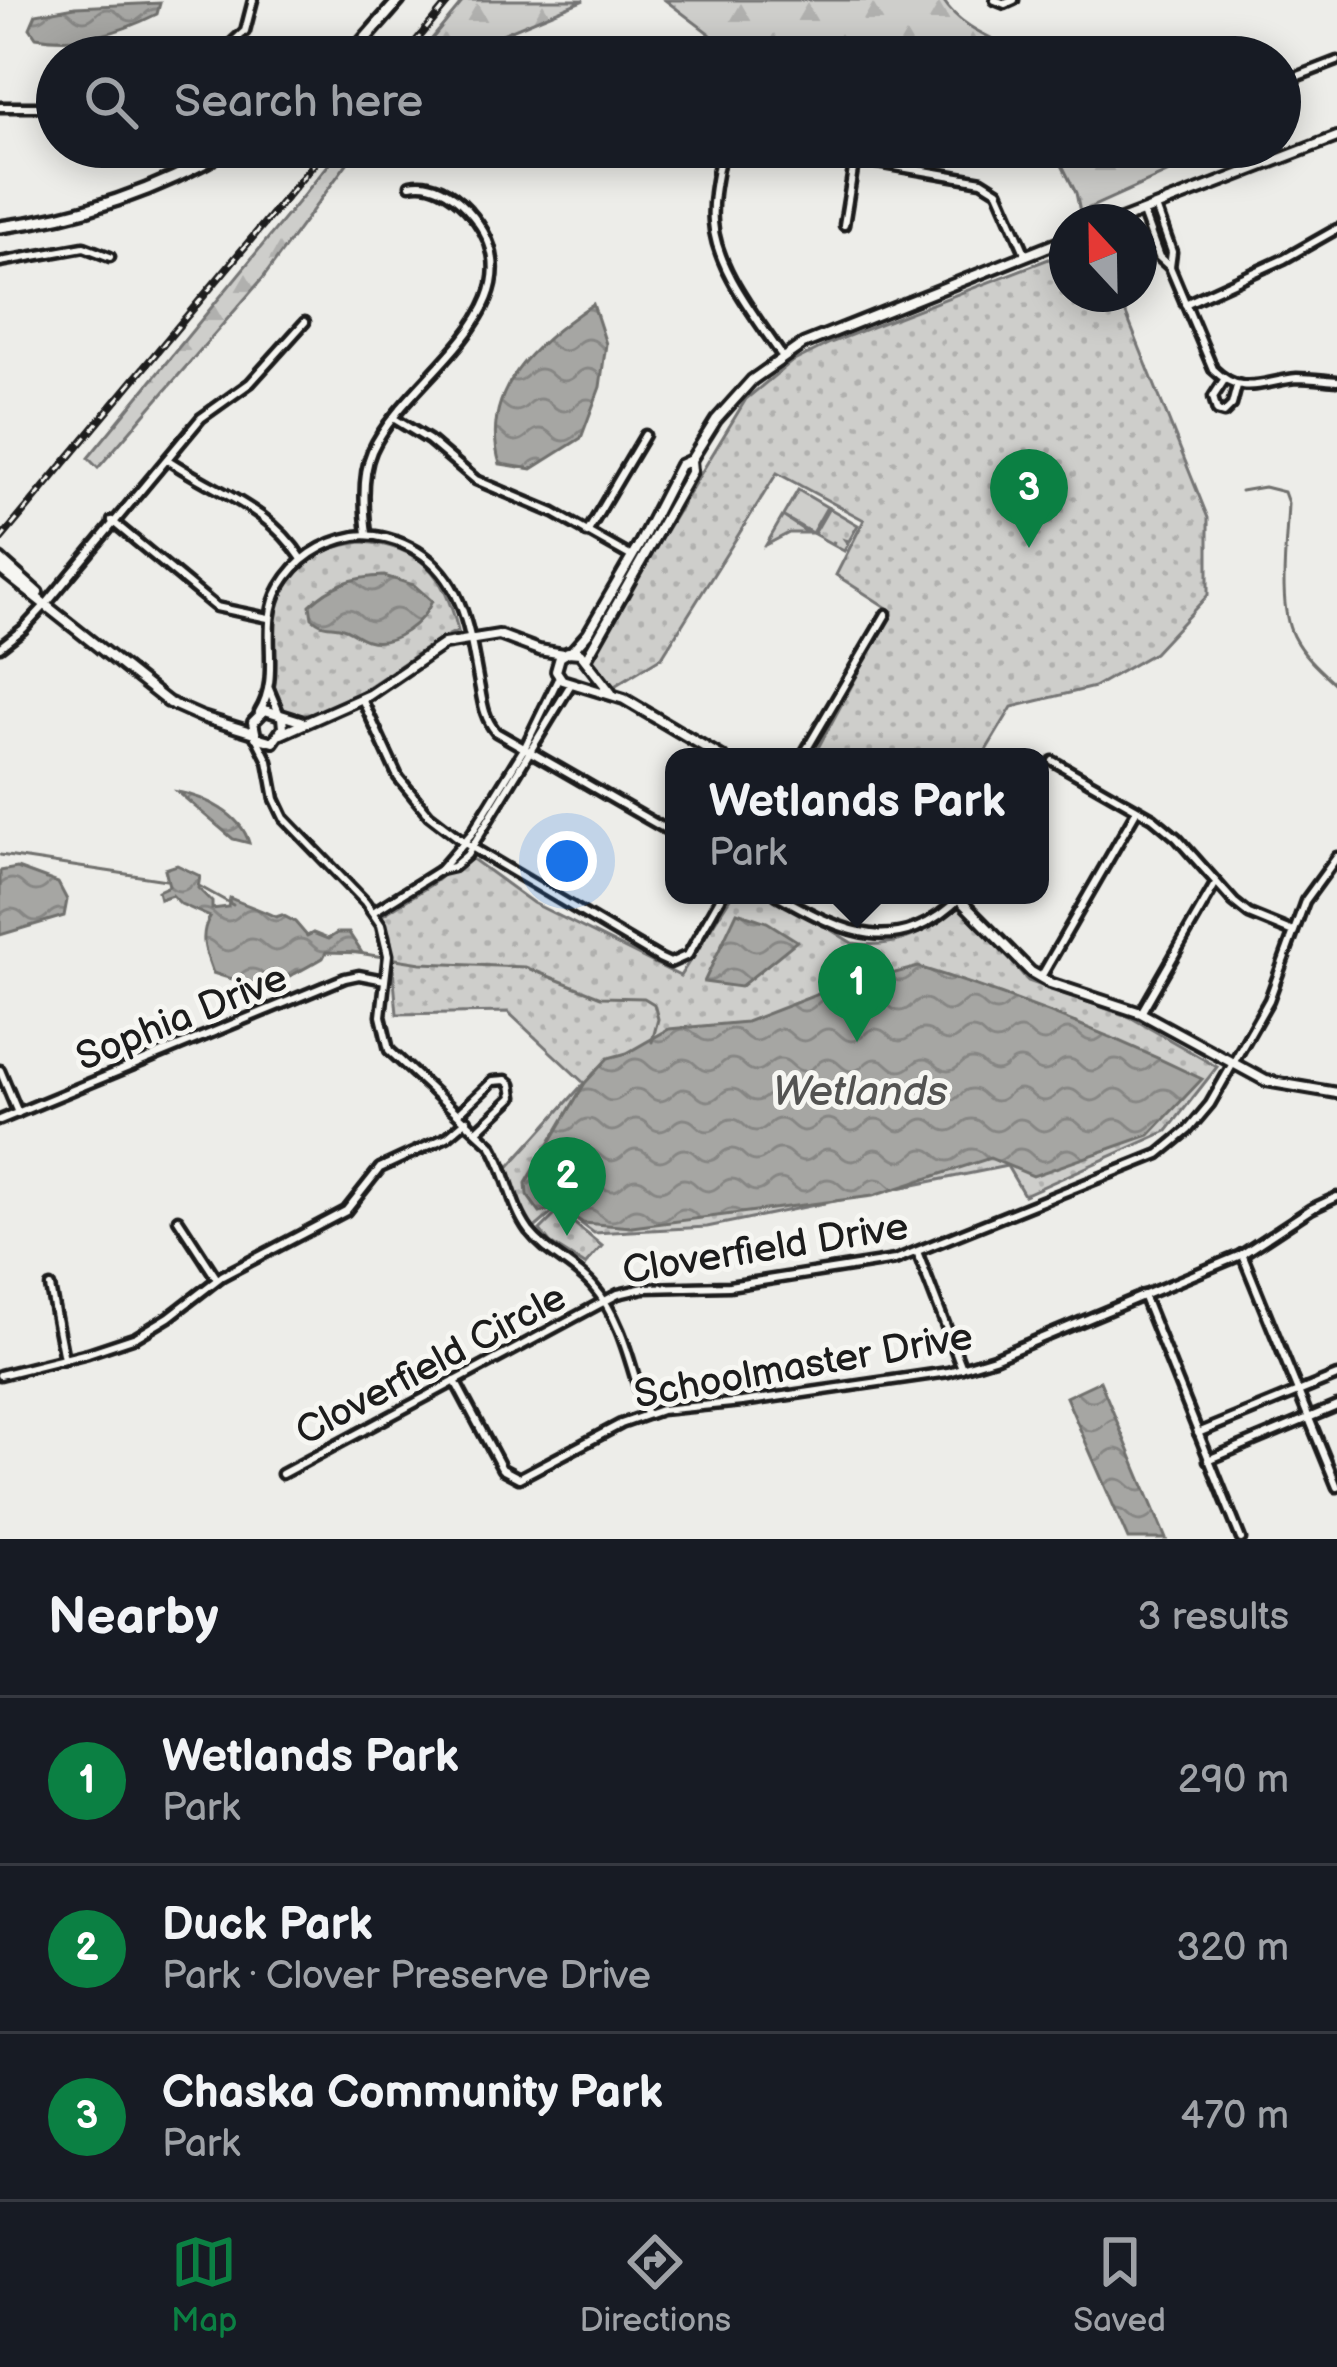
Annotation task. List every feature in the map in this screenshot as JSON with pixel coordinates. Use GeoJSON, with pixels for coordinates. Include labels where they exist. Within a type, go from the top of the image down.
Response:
{"type":"FeatureCollection","features":[{"type":"Feature","properties":{"kind":"main road"},"geometry":{"type":"LineString","coordinates":[[367,36],[399,0]]}},
{"type":"Feature","properties":{"kind":"main road"},"geometry":{"type":"LineString","coordinates":[[0,227],[62,218],[126,198],[189,168]]}},
{"type":"Feature","properties":{"kind":"street"},"geometry":{"type":"LineString","coordinates":[[240,36],[253,0]]}},
{"type":"Feature","properties":{"kind":"street"},"geometry":{"type":"LineString","coordinates":[[994,0],[1005,4],[1014,0]]}},
{"type":"Feature","properties":{"kind":"street"},"geometry":{"type":"LineString","coordinates":[[1301,75],[1337,61]]}},
{"type":"Feature","properties":{"kind":"street"},"geometry":{"type":"LineString","coordinates":[[0,107],[36,107]]}},
{"type":"Feature","properties":{"kind":"street"},"geometry":{"type":"LineString","coordinates":[[1301,151],[1337,137]]}},
{"type":"Feature","properties":{"kind":"street"},"geometry":{"type":"LineString","coordinates":[[719,168],[715,237],[727,267],[782,356]]}},
{"type":"Feature","properties":{"kind":"street"},"geometry":{"type":"LineString","coordinates":[[844,225],[854,168]]}},
{"type":"Feature","properties":{"kind":"street"},"geometry":{"type":"LineString","coordinates":[[911,168],[982,181],[998,191],[1026,255]]}},
{"type":"Feature","properties":{"kind":"street"},"geometry":{"type":"LineString","coordinates":[[1157,207],[1257,168]]}},
{"type":"Feature","properties":{"kind":"street"},"geometry":{"type":"LineString","coordinates":[[368,535],[367,465],[393,418],[469,331],[495,281],[490,246],[471,213],[436,186],[410,185]]}},
{"type":"Feature","properties":{"kind":"street"},"geometry":{"type":"LineString","coordinates":[[1157,210],[1172,252],[1170,267]]}},
{"type":"Feature","properties":{"kind":"street"},"geometry":{"type":"LineString","coordinates":[[1185,304],[1337,229]]}},
{"type":"Feature","properties":{"kind":"street"},"geometry":{"type":"LineString","coordinates":[[528,749],[568,652],[588,633],[636,560],[692,471],[692,460],[733,399],[782,356],[826,332],[1049,246]]}},
{"type":"Feature","properties":{"kind":"street"},"geometry":{"type":"LineString","coordinates":[[0,262],[85,247],[110,256]]}},
{"type":"Feature","properties":{"kind":"street"},"geometry":{"type":"LineString","coordinates":[[1157,252],[1170,267],[1213,369],[1224,380],[1258,388],[1298,378],[1337,381]]}},
{"type":"Feature","properties":{"kind":"street"},"geometry":{"type":"LineString","coordinates":[[0,647],[47,603],[210,409],[250,383],[304,322]]}},
{"type":"Feature","properties":{"kind":"street"},"geometry":{"type":"LineString","coordinates":[[1224,380],[1213,397],[1217,411],[1228,410],[1237,386]]}},
{"type":"Feature","properties":{"kind":"street"},"geometry":{"type":"LineString","coordinates":[[393,418],[429,440],[476,480],[540,506],[636,560]]}},
{"type":"Feature","properties":{"kind":"street"},"geometry":{"type":"LineString","coordinates":[[587,533],[645,435]]}},
{"type":"Feature","properties":{"kind":"street"},"geometry":{"type":"LineString","coordinates":[[168,460],[203,484],[264,514],[302,560]]}},
{"type":"Feature","properties":{"kind":"street"},"geometry":{"type":"LineString","coordinates":[[112,521],[216,607],[268,618]]}},
{"type":"Feature","properties":{"kind":"street"},"geometry":{"type":"LineString","coordinates":[[268,761],[279,736],[280,715],[269,689],[268,618],[280,587],[302,560],[334,541],[368,535],[412,547],[443,573],[464,610],[488,720],[496,732],[665,829]]}},
{"type":"Feature","properties":{"kind":"street"},"geometry":{"type":"LineString","coordinates":[[0,559],[47,603]]}},
{"type":"Feature","properties":{"kind":"street"},"geometry":{"type":"LineString","coordinates":[[373,912],[440,870],[469,845],[528,749],[574,683],[586,677],[588,663],[636,560]]}},
{"type":"Feature","properties":{"kind":"street"},"geometry":{"type":"LineString","coordinates":[[0,569],[168,702],[202,718],[230,723],[267,742],[362,699],[429,652],[470,637],[499,635],[539,650],[568,652],[588,663],[611,693]]}},
{"type":"Feature","properties":{"kind":"street"},"geometry":{"type":"LineString","coordinates":[[807,748],[886,614]]}},
{"type":"Feature","properties":{"kind":"street"},"geometry":{"type":"LineString","coordinates":[[539,650],[558,674],[611,693],[706,748]]}},
{"type":"Feature","properties":{"kind":"street"},"geometry":{"type":"LineString","coordinates":[[269,689],[256,716],[255,735],[268,761],[269,781],[284,818],[373,912],[388,955],[381,1016],[389,1050],[478,1130],[500,1159],[514,1207],[530,1232],[586,1278],[604,1300],[646,1414]]}},
{"type":"Feature","properties":{"kind":"street"},"geometry":{"type":"LineString","coordinates":[[362,699],[398,777],[429,815],[469,845],[670,963],[688,955],[717,904]]}},
{"type":"Feature","properties":{"kind":"street"},"geometry":{"type":"LineString","coordinates":[[230,723],[272,710],[308,722]]}},
{"type":"Feature","properties":{"kind":"street"},"geometry":{"type":"LineString","coordinates":[[1049,761],[1053,757],[1177,838],[1214,884],[1250,914],[1293,932]]}},
{"type":"Feature","properties":{"kind":"street"},"geometry":{"type":"LineString","coordinates":[[1041,977],[1137,810]]}},
{"type":"Feature","properties":{"kind":"street","name":"Cloverfield Drive"},"geometry":{"type":"LineString","coordinates":[[604,1300],[644,1288],[729,1286],[918,1254],[1159,1154],[1199,1118],[1231,1065],[1269,1000],[1305,901],[1337,857]]}},
{"type":"Feature","properties":{"kind":"street"},"geometry":{"type":"LineString","coordinates":[[1141,1013],[1214,884]]}},
{"type":"Feature","properties":{"kind":"street"},"geometry":{"type":"LineString","coordinates":[[793,904],[832,926],[867,935],[915,928],[948,904]]}},
{"type":"Feature","properties":{"kind":"street"},"geometry":{"type":"LineString","coordinates":[[967,904],[1041,977],[1093,1000],[1141,1013],[1266,1081],[1337,1093]]}},
{"type":"Feature","properties":{"kind":"street","name":"Sophia Drive"},"geometry":{"type":"LineString","coordinates":[[0,1120],[345,978],[358,975],[385,980]]}},
{"type":"Feature","properties":{"kind":"street"},"geometry":{"type":"LineString","coordinates":[[0,1070],[17,1113]]}},
{"type":"Feature","properties":{"kind":"street"},"geometry":{"type":"LineString","coordinates":[[459,1113],[494,1081],[511,1084],[513,1097],[478,1130]]}},
{"type":"Feature","properties":{"kind":"street"},"geometry":{"type":"LineString","coordinates":[[0,1375],[136,1336],[218,1279],[346,1211],[380,1168],[447,1138],[466,1120]]}},
{"type":"Feature","properties":{"kind":"street","name":"Schoolmaster Drive"},"geometry":{"type":"LineString","coordinates":[[454,1381],[502,1469],[512,1477],[524,1477],[646,1414],[962,1368],[1242,1254],[1311,1209],[1337,1198]]}},
{"type":"Feature","properties":{"kind":"street"},"geometry":{"type":"LineString","coordinates":[[178,1219],[218,1279]]}},
{"type":"Feature","properties":{"kind":"street"},"geometry":{"type":"LineString","coordinates":[[918,1254],[962,1368]]}},
{"type":"Feature","properties":{"kind":"street"},"geometry":{"type":"LineString","coordinates":[[1242,1254],[1337,1487]]}},
{"type":"Feature","properties":{"kind":"street"},"geometry":{"type":"LineString","coordinates":[[50,1287],[64,1359]]}},
{"type":"Feature","properties":{"kind":"street"},"geometry":{"type":"LineString","coordinates":[[1143,1295],[1241,1539]]}},
{"type":"Feature","properties":{"kind":"street","name":"Cloverfield Circle"},"geometry":{"type":"LineString","coordinates":[[282,1474],[604,1300]]}},
{"type":"Feature","properties":{"kind":"street"},"geometry":{"type":"LineString","coordinates":[[1198,1433],[1337,1376]]}},
{"type":"Feature","properties":{"kind":"street"},"geometry":{"type":"LineString","coordinates":[[1208,1460],[1337,1406]]}},
{"type":"Feature","properties":{"kind":"green space"},"geometry":{"type":"Polygon","coordinates":[[[464,0],[584,0],[497,36],[434,36],[464,0]]]}},
{"type":"Feature","properties":{"kind":"green space"},"geometry":{"type":"Polygon","coordinates":[[[665,0],[943,0],[971,27],[988,36],[712,36],[665,0]]]}},
{"type":"Feature","properties":{"kind":"green space"},"geometry":{"type":"Polygon","coordinates":[[[326,168],[344,168],[263,278],[98,468],[88,458],[326,168]]]}},
{"type":"Feature","properties":{"kind":"green space"},"geometry":{"type":"Polygon","coordinates":[[[1064,168],[1178,168],[1098,204],[1078,204],[1064,168]]]}},
{"type":"Feature","properties":{"kind":"green space"},"geometry":{"type":"Polygon","coordinates":[[[1049,259],[1049,312],[1125,312],[1208,518],[1208,595],[1154,653],[1094,687],[1012,707],[987,748],[818,748],[892,611],[836,575],[864,520],[777,473],[662,657],[608,690],[590,656],[746,399],[790,363],[830,343],[1049,259]]]}},
{"type":"Feature","properties":{"kind":"green space"},"geometry":{"type":"Polygon","coordinates":[[[798,490],[827,507],[812,533],[784,517],[808,533],[789,533],[766,545],[798,490]]]}},
{"type":"Feature","properties":{"kind":"green space"},"geometry":{"type":"Polygon","coordinates":[[[829,508],[858,525],[849,541],[845,540],[844,551],[834,541],[814,534],[829,508]]]}},
{"type":"Feature","properties":{"kind":"green space"},"geometry":{"type":"Polygon","coordinates":[[[362,542],[400,550],[428,567],[446,594],[458,631],[349,699],[304,715],[282,714],[273,687],[271,650],[274,619],[286,584],[307,560],[362,542]]]}},
{"type":"Feature","properties":{"kind":"green space","name":"Wetlands"},"geometry":{"type":"Polygon","coordinates":[[[467,855],[533,903],[680,976],[726,904],[789,904],[852,943],[885,944],[912,936],[964,904],[1028,981],[1130,1017],[1217,1067],[1167,1131],[1024,1195],[1007,1166],[707,1227],[594,1233],[559,1207],[530,1232],[504,1172],[584,1083],[508,1012],[397,1014],[390,935],[381,916],[467,855]]]}},
{"type":"Feature","properties":{"kind":"green space"},"geometry":{"type":"Polygon","coordinates":[[[559,1211],[602,1246],[585,1265],[550,1243],[540,1230],[559,1211]]]}},
{"type":"Feature","properties":{"kind":"water"},"geometry":{"type":"Polygon","coordinates":[[[160,3],[157,14],[98,36],[36,37],[30,28],[36,14],[160,3]]]}},
{"type":"Feature","properties":{"kind":"water"},"geometry":{"type":"Polygon","coordinates":[[[593,304],[606,344],[600,387],[581,438],[532,469],[500,464],[495,437],[505,391],[534,351],[593,304]]]}},
{"type":"Feature","properties":{"kind":"water"},"geometry":{"type":"Polygon","coordinates":[[[384,576],[414,585],[432,601],[422,617],[396,637],[363,639],[312,618],[310,605],[335,587],[384,576]]]}},
{"type":"Feature","properties":{"kind":"water"},"geometry":{"type":"Polygon","coordinates":[[[178,792],[220,808],[238,824],[249,843],[233,839],[178,792]]]}},
{"type":"Feature","properties":{"kind":"water"},"geometry":{"type":"Polygon","coordinates":[[[177,865],[200,876],[198,888],[212,902],[212,909],[228,907],[230,898],[276,917],[282,915],[307,936],[313,933],[328,939],[349,933],[362,953],[326,952],[307,967],[270,982],[246,982],[213,973],[204,938],[210,917],[172,895],[160,899],[158,891],[169,886],[165,869],[177,865]]]}},
{"type":"Feature","properties":{"kind":"water"},"geometry":{"type":"Polygon","coordinates":[[[17,868],[58,883],[67,900],[64,916],[0,935],[0,871],[17,868]]]}},
{"type":"Feature","properties":{"kind":"water"},"geometry":{"type":"Polygon","coordinates":[[[737,912],[767,922],[797,941],[740,987],[704,982],[737,912]]]}},
{"type":"Feature","properties":{"kind":"water","name":"Wetlands"},"geometry":{"type":"Polygon","coordinates":[[[918,967],[1062,1017],[1202,1079],[1149,1135],[1033,1176],[990,1158],[873,1196],[632,1227],[583,1223],[559,1207],[540,1213],[527,1195],[526,1183],[585,1083],[608,1058],[627,1053],[669,1029],[746,1022],[826,991],[918,967]]]}},
{"type":"Feature","properties":{"kind":"water"},"geometry":{"type":"Polygon","coordinates":[[[1100,1381],[1166,1539],[1128,1539],[1066,1397],[1100,1381]]]}},
{"type":"Feature","properties":{"kind":"waterway"},"geometry":{"type":"LineString","coordinates":[[1241,491],[1264,487],[1284,492],[1288,503],[1284,589],[1288,623],[1302,650],[1337,686]]}},
{"type":"Feature","properties":{"kind":"waterway"},"geometry":{"type":"LineString","coordinates":[[0,855],[166,880]]}},
{"type":"Feature","properties":{"kind":"waterway"},"geometry":{"type":"LineString","coordinates":[[199,886],[233,905]]}},
{"type":"Feature","properties":{"kind":"waterway"},"geometry":{"type":"LineString","coordinates":[[352,952],[421,963],[525,967],[601,997],[644,998],[654,1004],[658,1019],[652,1042]]}},
{"type":"Feature","properties":{"kind":"railway"},"geometry":{"type":"LineString","coordinates":[[420,36],[450,0]]}},
{"type":"Feature","properties":{"kind":"railway"},"geometry":{"type":"LineString","coordinates":[[0,540],[310,168]]}},
{"type":"Feature","properties":{"kind":"place","name":"Chaska Community Park"},"geometry":{"type":"Point","coordinates":[1029,548]}},
{"type":"Feature","properties":{"kind":"place","name":"Wetlands Park"},"geometry":{"type":"Point","coordinates":[857,1042]}},
{"type":"Feature","properties":{"kind":"place","name":"Duck Park"},"geometry":{"type":"Point","coordinates":[567,1236]}}]}
